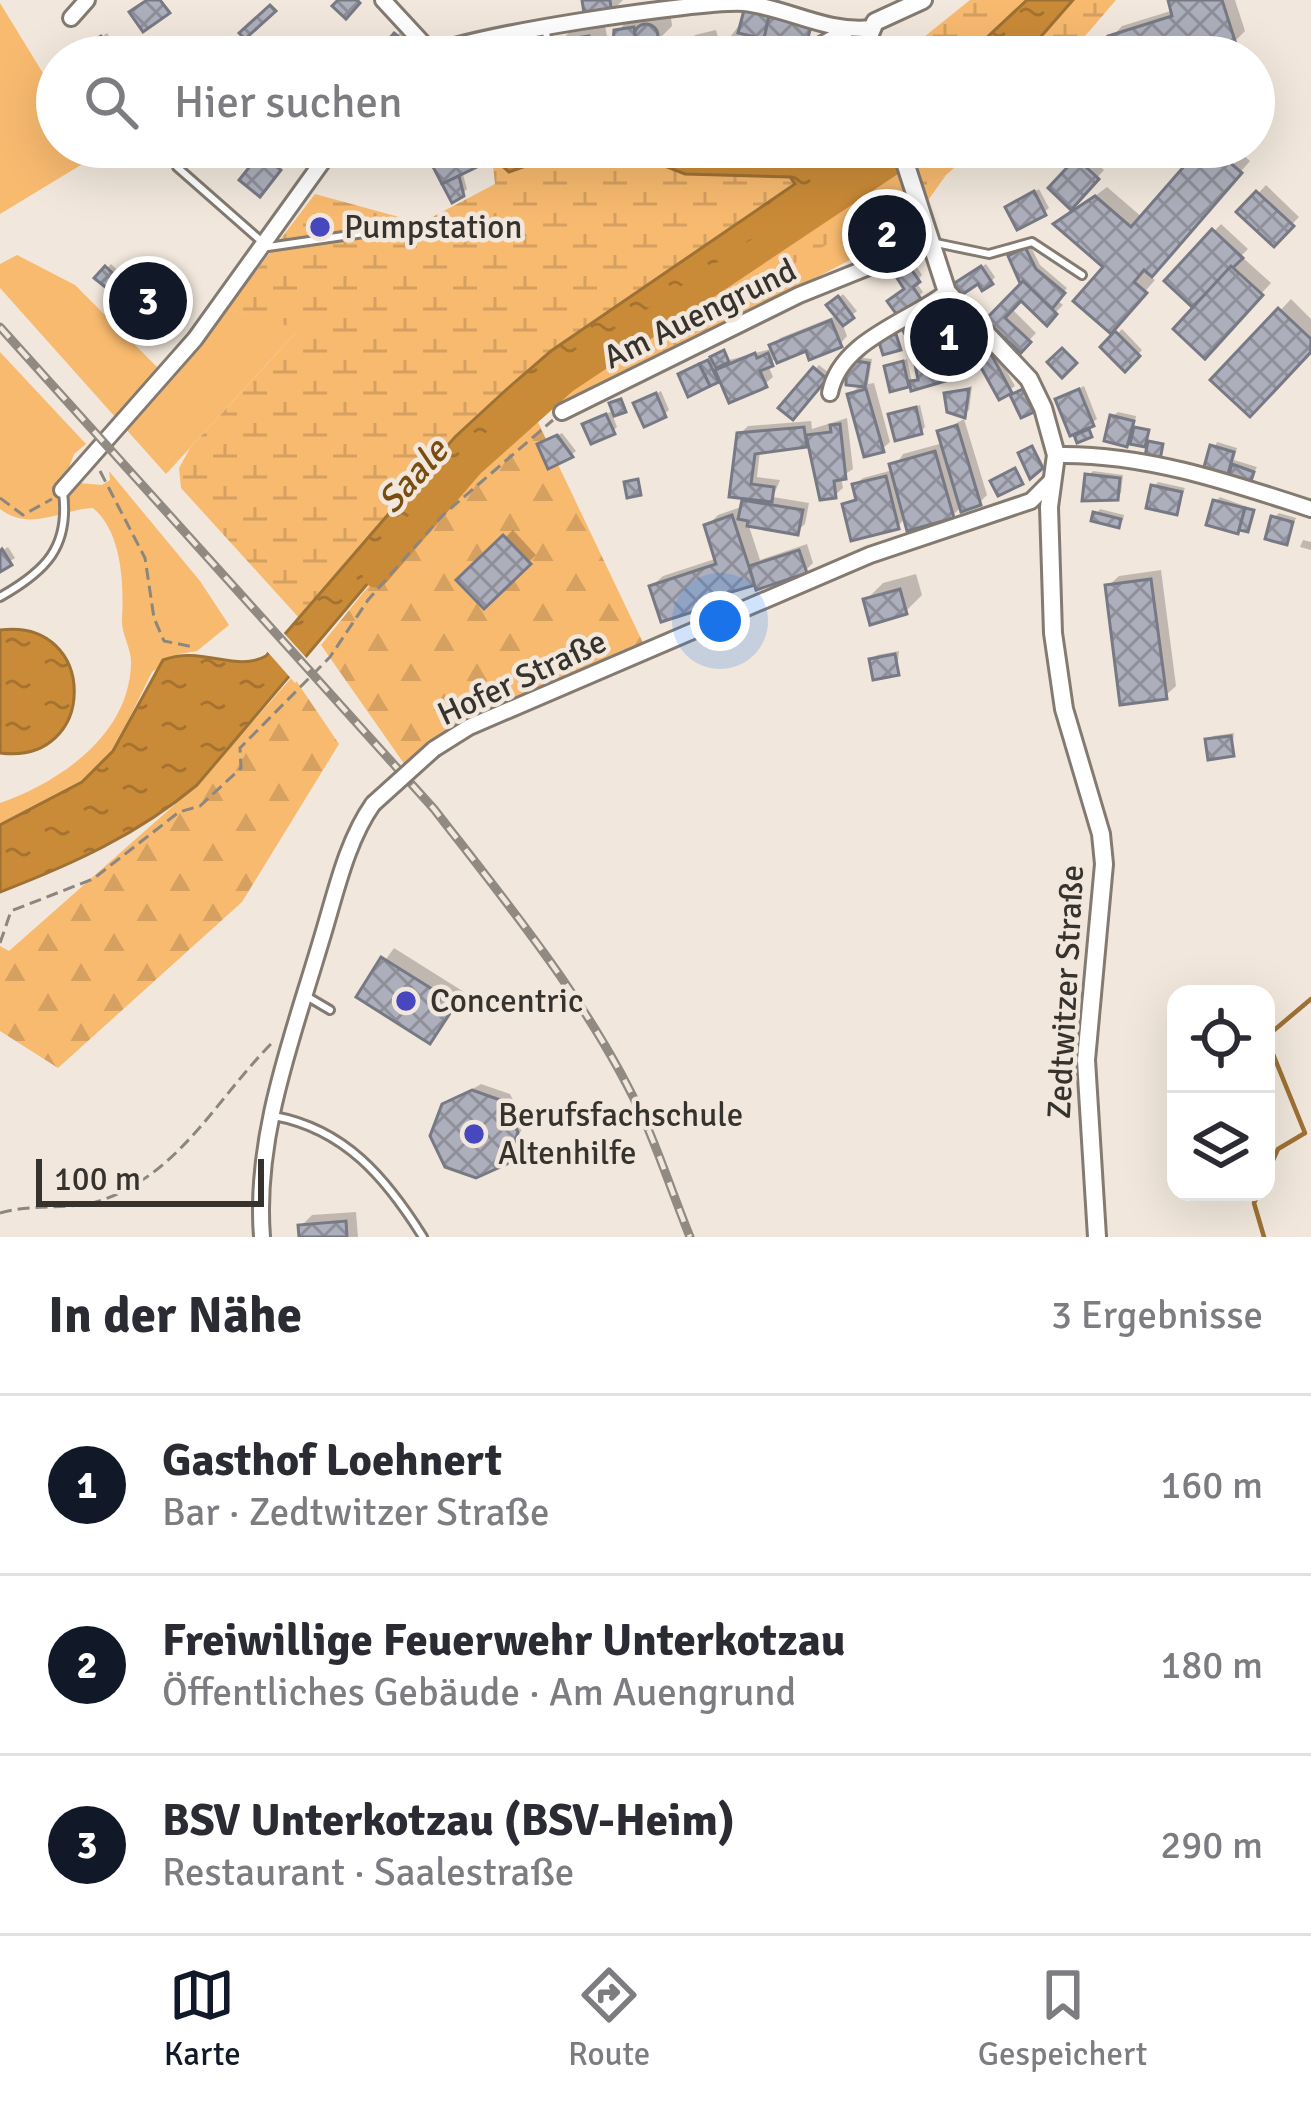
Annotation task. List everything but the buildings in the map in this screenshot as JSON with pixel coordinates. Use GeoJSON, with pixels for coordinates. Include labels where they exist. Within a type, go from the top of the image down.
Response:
{"type":"FeatureCollection","features":[{"type":"Feature","properties":{"kind":"street"},"geometry":{"type":"LineString","coordinates":[[71,18],[87,0]]}},
{"type":"Feature","properties":{"kind":"street"},"geometry":{"type":"LineString","coordinates":[[383,0],[412,36]]}},
{"type":"Feature","properties":{"kind":"street"},"geometry":{"type":"LineString","coordinates":[[837,36],[871,28],[889,11],[923,0]]}},
{"type":"Feature","properties":{"kind":"street"},"geometry":{"type":"LineString","coordinates":[[497,36],[739,1],[846,31]]}},
{"type":"Feature","properties":{"kind":"street"},"geometry":{"type":"LineString","coordinates":[[871,28],[871,36]]}},
{"type":"Feature","properties":{"kind":"street"},"geometry":{"type":"LineString","coordinates":[[62,490],[195,339],[317,168]]}},
{"type":"Feature","properties":{"kind":"street","name":"Zedtwitzer Straße"},"geometry":{"type":"LineString","coordinates":[[906,168],[946,292],[1029,379],[1056,464],[1049,522],[1053,633],[1064,710],[1101,834],[1104,864],[1086,1060],[1097,1237]]}},
{"type":"Feature","properties":{"kind":"street","name":"Am Auengrund"},"geometry":{"type":"LineString","coordinates":[[562,412],[800,295],[931,242]]}},
{"type":"Feature","properties":{"kind":"street"},"geometry":{"type":"LineString","coordinates":[[830,393],[837,372],[862,347],[946,292]]}},
{"type":"Feature","properties":{"kind":"street"},"geometry":{"type":"LineString","coordinates":[[1056,464],[1103,456],[1222,480],[1311,508]]}},
{"type":"Feature","properties":{"kind":"street","name":"Hofer Straße"},"geometry":{"type":"LineString","coordinates":[[262,1237],[262,1173],[272,1115],[338,887],[373,804],[434,749],[469,727],[870,555],[1015,507],[1044,493],[1056,464]]}},
{"type":"Feature","properties":{"kind":"street"},"geometry":{"type":"LineString","coordinates":[[1015,507],[1038,509],[1049,522]]}},
{"type":"Feature","properties":{"kind":"lane"},"geometry":{"type":"LineString","coordinates":[[546,28],[547,36]]}},
{"type":"Feature","properties":{"kind":"lane"},"geometry":{"type":"LineString","coordinates":[[178,168],[268,247],[364,233]]}},
{"type":"Feature","properties":{"kind":"lane"},"geometry":{"type":"LineString","coordinates":[[931,242],[989,254],[1032,242],[1082,275]]}},
{"type":"Feature","properties":{"kind":"lane"},"geometry":{"type":"LineString","coordinates":[[0,598],[44,566],[61,543],[62,490]]}},
{"type":"Feature","properties":{"kind":"lane"},"geometry":{"type":"LineString","coordinates":[[305,995],[330,1010]]}},
{"type":"Feature","properties":{"kind":"lane"},"geometry":{"type":"LineString","coordinates":[[272,1115],[308,1122],[352,1148],[387,1185],[424,1237]]}},
{"type":"Feature","properties":{"kind":"path"},"geometry":{"type":"LineString","coordinates":[[0,943],[11,911],[93,879],[179,812],[200,806],[242,768],[240,748],[330,657],[368,601],[443,515],[562,412]]}},
{"type":"Feature","properties":{"kind":"path"},"geometry":{"type":"LineString","coordinates":[[90,462],[105,476],[146,558],[154,618],[164,641],[194,647]]}},
{"type":"Feature","properties":{"kind":"path"},"geometry":{"type":"LineString","coordinates":[[0,498],[23,515],[38,511],[62,490]]}},
{"type":"Feature","properties":{"kind":"path"},"geometry":{"type":"LineString","coordinates":[[0,1214],[88,1204],[157,1168],[202,1128],[298,1018]]}},
{"type":"Feature","properties":{"kind":"green space"},"geometry":{"type":"Polygon","coordinates":[[[970,0],[1027,0],[988,36],[925,36],[970,0]]]}},
{"type":"Feature","properties":{"kind":"green space"},"geometry":{"type":"Polygon","coordinates":[[[1073,0],[1116,0],[1085,36],[1041,36],[1073,0]]]}},
{"type":"Feature","properties":{"kind":"green space"},"geometry":{"type":"Polygon","coordinates":[[[0,3],[36,62],[36,168],[76,168],[0,214],[0,3]]]}},
{"type":"Feature","properties":{"kind":"green space"},"geometry":{"type":"Polygon","coordinates":[[[493,168],[509,172],[520,168],[670,168],[685,174],[790,177],[795,184],[551,351],[507,389],[455,437],[300,619],[181,488],[179,468],[190,448],[299,329],[227,309],[315,194],[421,223],[495,184],[493,168]]]}},
{"type":"Feature","properties":{"kind":"green space"},"geometry":{"type":"Polygon","coordinates":[[[885,168],[954,168],[718,308],[707,335],[535,416],[421,521],[474,458],[580,366],[885,168]]]}},
{"type":"Feature","properties":{"kind":"green space"},"geometry":{"type":"Polygon","coordinates":[[[946,175],[907,230],[707,335],[717,308],[946,175]]]}},
{"type":"Feature","properties":{"kind":"green space"},"geometry":{"type":"Polygon","coordinates":[[[17,255],[75,285],[170,380],[227,309],[300,328],[166,474],[0,288],[0,264],[17,255]]]}},
{"type":"Feature","properties":{"kind":"green space"},"geometry":{"type":"Polygon","coordinates":[[[0,352],[86,444],[74,454],[67,473],[79,483],[102,485],[110,480],[109,471],[200,581],[229,625],[197,651],[179,654],[152,672],[113,751],[82,782],[0,825],[0,803],[67,769],[104,734],[118,713],[131,664],[122,625],[119,559],[103,518],[93,508],[34,519],[11,516],[0,509],[0,352]]]}},
{"type":"Feature","properties":{"kind":"green space"},"geometry":{"type":"Polygon","coordinates":[[[535,416],[645,647],[434,742],[405,765],[321,645],[421,521],[535,416]]]}},
{"type":"Feature","properties":{"kind":"green space"},"geometry":{"type":"Polygon","coordinates":[[[293,676],[339,744],[242,902],[58,1068],[0,1031],[0,946],[9,951],[197,785],[293,676]]]}},
{"type":"Feature","properties":{"kind":"water"},"geometry":{"type":"Polygon","coordinates":[[[1027,0],[1073,0],[1041,36],[988,36],[1027,0]]]}},
{"type":"Feature","properties":{"kind":"water"},"geometry":{"type":"Polygon","coordinates":[[[670,168],[885,168],[530,404],[474,458],[197,785],[103,847],[0,892],[0,825],[82,782],[113,751],[163,660],[191,655],[243,662],[266,656],[455,437],[507,389],[551,351],[795,184],[790,177],[685,174],[670,168]]]}},
{"type":"Feature","properties":{"kind":"water"},"geometry":{"type":"Polygon","coordinates":[[[0,630],[32,632],[56,646],[70,667],[74,692],[70,716],[56,737],[32,751],[0,753],[0,630]]]}},
{"type":"Feature","properties":{"kind":"pier"},"geometry":{"type":"Polygon","coordinates":[[[282,631],[312,664],[295,683],[265,649],[282,631]]]}},
{"type":"Feature","properties":{"kind":"waterway","name":"Saale"},"geometry":{"type":"LineString","coordinates":[[376,574],[471,464],[565,380],[883,168]]}},
{"type":"Feature","properties":{"kind":"waterway"},"geometry":{"type":"LineString","coordinates":[[1275,1156],[1305,1133],[1266,1037],[1311,999]]}},
{"type":"Feature","properties":{"kind":"waterway"},"geometry":{"type":"LineString","coordinates":[[1255,1201],[1264,1237]]}},
{"type":"Feature","properties":{"kind":"railway"},"geometry":{"type":"LineString","coordinates":[[0,327],[434,809],[521,922],[577,1000],[625,1082],[690,1237]]}},
{"type":"Feature","properties":{"kind":"place","name":"Pumpstation"},"geometry":{"type":"Point","coordinates":[320,227]}},
{"type":"Feature","properties":{"kind":"place","name":"Freiwillige Feuerwehr Unterkotzau"},"geometry":{"type":"Point","coordinates":[887,234]}},
{"type":"Feature","properties":{"kind":"place","name":"BSV Unterkotzau (BSV-Heim)"},"geometry":{"type":"Point","coordinates":[148,301]}},
{"type":"Feature","properties":{"kind":"place","name":"Gasthof Loehnert"},"geometry":{"type":"Point","coordinates":[949,337]}},
{"type":"Feature","properties":{"kind":"place","name":"Concentric"},"geometry":{"type":"Point","coordinates":[406,1001]}},
{"type":"Feature","properties":{"kind":"place","name":"Berufsfachschule Altenhilfe"},"geometry":{"type":"Point","coordinates":[474,1134]}}]}
